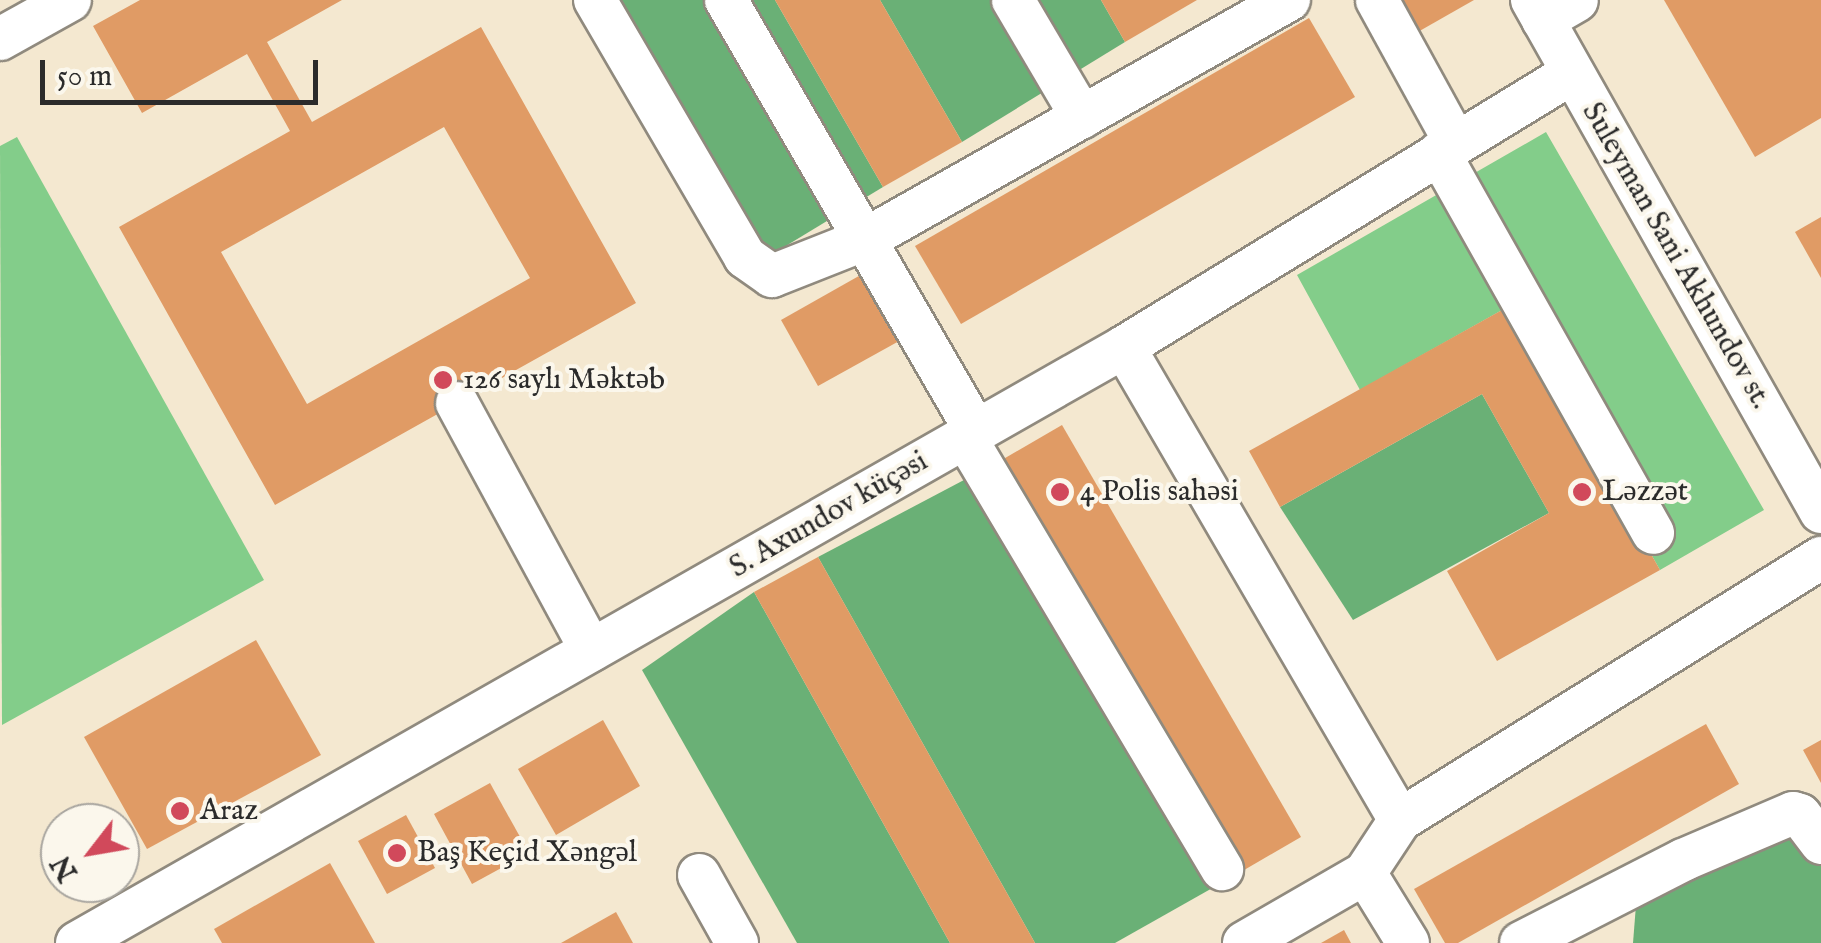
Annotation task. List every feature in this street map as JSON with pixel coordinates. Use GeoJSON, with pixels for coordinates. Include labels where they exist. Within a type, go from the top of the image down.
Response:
{"type":"FeatureCollection","features":[{"type":"Feature","properties":{"kind":"street"},"geometry":{"type":"LineString","coordinates":[[0,39],[70,0]]}},
{"type":"Feature","properties":{"kind":"street"},"geometry":{"type":"LineString","coordinates":[[595,0],[744,257],[760,272],[785,273],[866,239],[1289,0]]}},
{"type":"Feature","properties":{"kind":"street"},"geometry":{"type":"LineString","coordinates":[[726,0],[866,239],[971,434],[1222,869]]}},
{"type":"Feature","properties":{"kind":"street"},"geometry":{"type":"LineString","coordinates":[[1013,0],[1082,117]]}},
{"type":"Feature","properties":{"kind":"street"},"geometry":{"type":"LineString","coordinates":[[1376,0],[1447,148],[1653,534]]}},
{"type":"Feature","properties":{"kind":"street","name":"Suleyman Sani Akhundov st."},"geometry":{"type":"LineString","coordinates":[[1550,7],[1572,72],[1817,494]]}},
{"type":"Feature","properties":{"kind":"street","name":"S. Axundov küçəsi"},"geometry":{"type":"LineString","coordinates":[[76,943],[128,931],[592,650],[1124,348],[1572,72]]}},
{"type":"Feature","properties":{"kind":"street"},"geometry":{"type":"LineString","coordinates":[[1124,348],[1400,820]]}},
{"type":"Feature","properties":{"kind":"street"},"geometry":{"type":"LineString","coordinates":[[457,403],[592,650]]}},
{"type":"Feature","properties":{"kind":"street"},"geometry":{"type":"LineString","coordinates":[[1244,943],[1365,873],[1400,820],[1821,558]]}},
{"type":"Feature","properties":{"kind":"street"},"geometry":{"type":"LineString","coordinates":[[1521,943],[1684,860],[1794,814],[1800,815],[1821,843]]}},
{"type":"Feature","properties":{"kind":"street"},"geometry":{"type":"LineString","coordinates":[[1365,873],[1408,943]]}},
{"type":"Feature","properties":{"kind":"street"},"geometry":{"type":"LineString","coordinates":[[699,875],[738,943]]}},
{"type":"Feature","properties":{"kind":"green space"},"geometry":{"type":"Polygon","coordinates":[[[620,0],[775,0],[883,187],[766,258],[620,0]]]}},
{"type":"Feature","properties":{"kind":"green space"},"geometry":{"type":"Polygon","coordinates":[[[880,0],[1101,0],[1125,42],[962,142],[880,0]]]}},
{"type":"Feature","properties":{"kind":"green space"},"geometry":{"type":"Polygon","coordinates":[[[1546,132],[1764,510],[1660,570],[1511,305],[1360,390],[1297,275],[1546,132]]]}},
{"type":"Feature","properties":{"kind":"green space"},"geometry":{"type":"Polygon","coordinates":[[[17,137],[264,580],[2,725],[0,146],[17,137]]]}},
{"type":"Feature","properties":{"kind":"green space"},"geometry":{"type":"Polygon","coordinates":[[[1482,394],[1549,513],[1353,620],[1280,507],[1482,394]]]}},
{"type":"Feature","properties":{"kind":"green space"},"geometry":{"type":"Polygon","coordinates":[[[1000,461],[1239,873],[1115,943],[1035,943],[818,557],[1000,461]]]}},
{"type":"Feature","properties":{"kind":"green space"},"geometry":{"type":"Polygon","coordinates":[[[754,592],[950,943],[797,943],[642,670],[754,592]]]}},
{"type":"Feature","properties":{"kind":"green space"},"geometry":{"type":"Polygon","coordinates":[[[1821,816],[1821,943],[1633,943],[1636,905],[1821,816]]]}},
{"type":"Feature","properties":{"kind":"building"},"geometry":{"type":"Polygon","coordinates":[[[140,0],[342,0],[267,42],[312,122],[481,27],[636,303],[275,505],[119,227],[290,131],[247,54],[142,113],[93,26],[140,0]],[[444,127],[221,252],[307,404],[530,278],[444,127]]]}},
{"type":"Feature","properties":{"kind":"building"},"geometry":{"type":"Polygon","coordinates":[[[775,0],[880,0],[962,142],[883,187],[775,0]]]}},
{"type":"Feature","properties":{"kind":"building"},"geometry":{"type":"Polygon","coordinates":[[[1101,0],[1197,0],[1125,42],[1101,0]]]}},
{"type":"Feature","properties":{"kind":"building"},"geometry":{"type":"Polygon","coordinates":[[[1387,0],[1474,0],[1409,37],[1387,0]]]}},
{"type":"Feature","properties":{"kind":"building"},"geometry":{"type":"Polygon","coordinates":[[[1664,0],[1821,0],[1821,118],[1755,157],[1664,0]]]}},
{"type":"Feature","properties":{"kind":"building"},"geometry":{"type":"Polygon","coordinates":[[[1309,18],[1355,97],[961,324],[915,246],[1309,18]]]}},
{"type":"Feature","properties":{"kind":"building"},"geometry":{"type":"Polygon","coordinates":[[[1821,217],[1821,278],[1795,232],[1821,217]]]}},
{"type":"Feature","properties":{"kind":"building"},"geometry":{"type":"Polygon","coordinates":[[[873,268],[910,335],[818,386],[781,320],[873,268]]]}},
{"type":"Feature","properties":{"kind":"building"},"geometry":{"type":"Polygon","coordinates":[[[1511,305],[1660,570],[1497,661],[1447,571],[1549,513],[1482,394],[1280,507],[1249,451],[1511,305]]]}},
{"type":"Feature","properties":{"kind":"building"},"geometry":{"type":"Polygon","coordinates":[[[1062,425],[1301,837],[1239,873],[1000,461],[1062,425]]]}},
{"type":"Feature","properties":{"kind":"building"},"geometry":{"type":"Polygon","coordinates":[[[818,557],[1035,943],[950,943],[754,592],[818,557]]]}},
{"type":"Feature","properties":{"kind":"building"},"geometry":{"type":"Polygon","coordinates":[[[256,640],[321,755],[147,849],[140,837],[140,803],[121,803],[84,737],[256,640]]]}},
{"type":"Feature","properties":{"kind":"building"},"geometry":{"type":"Polygon","coordinates":[[[603,720],[640,786],[556,835],[518,769],[603,720]]]}},
{"type":"Feature","properties":{"kind":"building"},"geometry":{"type":"Polygon","coordinates":[[[1706,724],[1739,784],[1458,943],[1445,943],[1414,889],[1706,724]]]}},
{"type":"Feature","properties":{"kind":"building"},"geometry":{"type":"Polygon","coordinates":[[[1821,740],[1821,783],[1803,750],[1821,740]]]}},
{"type":"Feature","properties":{"kind":"building"},"geometry":{"type":"Polygon","coordinates":[[[490,783],[529,853],[472,884],[434,814],[490,783]]]}},
{"type":"Feature","properties":{"kind":"building"},"geometry":{"type":"Polygon","coordinates":[[[406,815],[435,868],[387,894],[358,841],[406,815]]]}},
{"type":"Feature","properties":{"kind":"building"},"geometry":{"type":"Polygon","coordinates":[[[330,863],[375,943],[222,943],[214,929],[330,863]]]}},
{"type":"Feature","properties":{"kind":"building"},"geometry":{"type":"Polygon","coordinates":[[[616,912],[633,943],[561,943],[616,912]]]}},
{"type":"Feature","properties":{"kind":"building"},"geometry":{"type":"Polygon","coordinates":[[[1344,930],[1351,943],[1321,943],[1344,930]]]}},
{"type":"Feature","properties":{"kind":"place","name":"126 saylı Məktəb"},"geometry":{"type":"Point","coordinates":[443,380]}},
{"type":"Feature","properties":{"kind":"place","name":"4 Polis sahəsi"},"geometry":{"type":"Point","coordinates":[1060,492]}},
{"type":"Feature","properties":{"kind":"place","name":"Ləzzət"},"geometry":{"type":"Point","coordinates":[1582,492]}},
{"type":"Feature","properties":{"kind":"place","name":"Araz"},"geometry":{"type":"Point","coordinates":[180,811]}},
{"type":"Feature","properties":{"kind":"place","name":"Baş Keçid Xəngəl"},"geometry":{"type":"Point","coordinates":[397,853]}}]}
